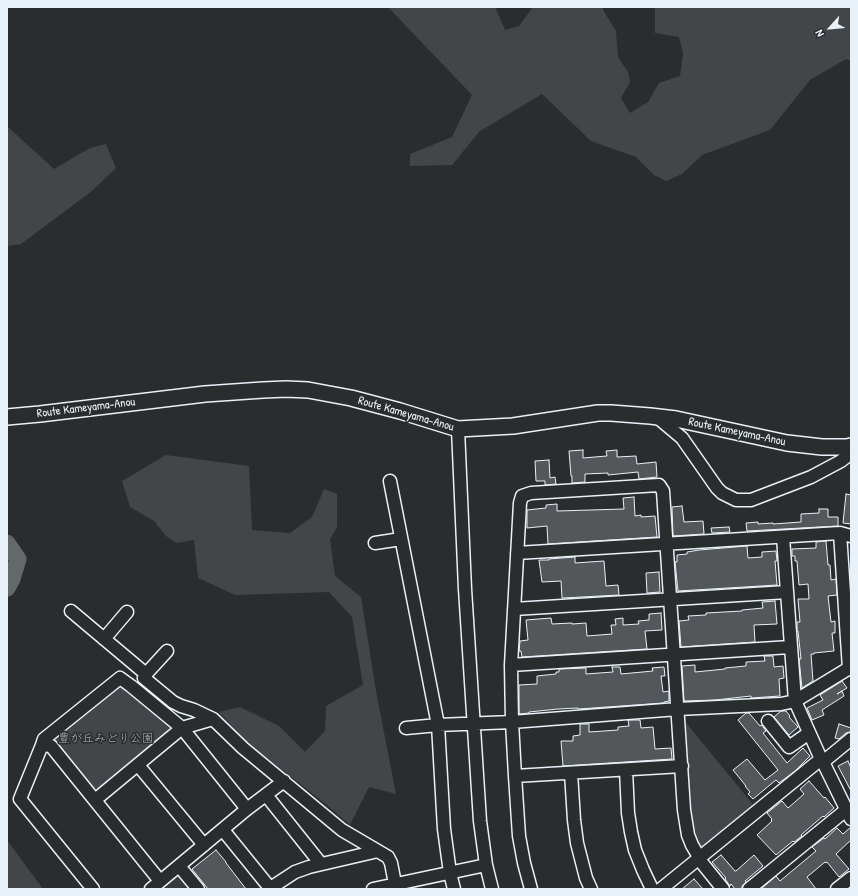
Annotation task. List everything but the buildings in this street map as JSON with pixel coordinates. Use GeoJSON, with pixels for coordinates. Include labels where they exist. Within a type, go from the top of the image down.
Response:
{"type":"FeatureCollection","features":[{"type":"Feature","properties":{"kind":"main road","name":"Route Kameyama-Anou"},"geometry":{"type":"LineString","coordinates":[[7,417],[205,394],[286,389],[308,390],[351,398],[458,429],[512,426],[598,413],[611,413],[676,419],[787,442],[822,447],[851,446]]}},
{"type":"Feature","properties":{"kind":"street"},"geometry":{"type":"LineString","coordinates":[[657,417],[682,438],[717,488],[722,493],[736,500],[751,500],[811,477],[841,461],[851,453]]}},
{"type":"Feature","properties":{"kind":"street"},"geometry":{"type":"LineString","coordinates":[[458,429],[465,589],[480,822],[486,865],[492,889]]}},
{"type":"Feature","properties":{"kind":"street"},"geometry":{"type":"LineString","coordinates":[[390,481],[438,725],[444,829],[450,873],[454,889]]}},
{"type":"Feature","properties":{"kind":"street"},"geometry":{"type":"LineString","coordinates":[[531,889],[520,841],[518,825],[512,722],[511,665],[517,553],[522,496],[531,493],[659,485],[664,491],[686,823],[692,845],[699,858],[723,889]]}},
{"type":"Feature","properties":{"kind":"street"},"geometry":{"type":"LineString","coordinates":[[406,728],[512,722],[678,709],[781,704],[795,701],[850,668],[845,535],[784,537],[517,553]]}},
{"type":"Feature","properties":{"kind":"street"},"geometry":{"type":"LineString","coordinates":[[748,889],[849,814],[822,761],[795,701],[790,647],[784,537]]}},
{"type":"Feature","properties":{"kind":"street"},"geometry":{"type":"LineString","coordinates":[[375,543],[401,539]]}},
{"type":"Feature","properties":{"kind":"street"},"geometry":{"type":"LineString","coordinates":[[514,609],[787,592]]}},
{"type":"Feature","properties":{"kind":"street"},"geometry":{"type":"LineString","coordinates":[[71,611],[146,674]]}},
{"type":"Feature","properties":{"kind":"street"},"geometry":{"type":"LineString","coordinates":[[104,639],[127,612]]}},
{"type":"Feature","properties":{"kind":"street"},"geometry":{"type":"LineString","coordinates":[[511,665],[790,647]]}},
{"type":"Feature","properties":{"kind":"street"},"geometry":{"type":"LineString","coordinates":[[167,651],[144,678],[173,702],[213,719],[243,748],[342,830],[388,857],[391,863],[396,886]]}},
{"type":"Feature","properties":{"kind":"street"},"geometry":{"type":"LineString","coordinates":[[93,889],[20,799],[44,739],[120,678],[182,728],[247,809]]}},
{"type":"Feature","properties":{"kind":"street"},"geometry":{"type":"LineString","coordinates":[[95,800],[182,728],[213,719]]}},
{"type":"Feature","properties":{"kind":"street"},"geometry":{"type":"LineString","coordinates":[[768,721],[789,747],[809,733]]}},
{"type":"Feature","properties":{"kind":"street"},"geometry":{"type":"LineString","coordinates":[[661,889],[851,739]]}},
{"type":"Feature","properties":{"kind":"street"},"geometry":{"type":"LineString","coordinates":[[42,745],[51,746],[95,800],[155,885],[247,809],[284,782]]}},
{"type":"Feature","properties":{"kind":"street"},"geometry":{"type":"LineString","coordinates":[[138,765],[204,845]]}},
{"type":"Feature","properties":{"kind":"street"},"geometry":{"type":"LineString","coordinates":[[515,776],[682,766]]}},
{"type":"Feature","properties":{"kind":"street"},"geometry":{"type":"LineString","coordinates":[[626,770],[630,832],[642,870],[652,889]]}},
{"type":"Feature","properties":{"kind":"street"},"geometry":{"type":"LineString","coordinates":[[570,773],[576,843],[586,878],[591,889]]}},
{"type":"Feature","properties":{"kind":"street"},"geometry":{"type":"LineString","coordinates":[[266,795],[321,864]]}},
{"type":"Feature","properties":{"kind":"street"},"geometry":{"type":"LineString","coordinates":[[223,830],[270,889],[296,872],[309,867],[378,851]]}},
{"type":"Feature","properties":{"kind":"street"},"geometry":{"type":"LineString","coordinates":[[373,889],[396,886],[486,865]]}},
{"type":"Feature","properties":{"kind":"street"},"geometry":{"type":"LineString","coordinates":[[179,866],[198,889]]}},
{"type":"Feature","properties":{"kind":"street"},"geometry":{"type":"LineString","coordinates":[[836,889],[851,878]]}},
{"type":"Feature","properties":{"kind":"shaded area"},"geometry":{"type":"Polygon","coordinates":[[[174,876],[179,876],[190,889],[158,889],[174,876]]]}},
{"type":"Feature","properties":{"kind":"green space"},"geometry":{"type":"Polygon","coordinates":[[[388,7],[495,7],[505,30],[519,26],[533,7],[603,7],[603,10],[616,31],[618,57],[628,72],[630,82],[621,98],[630,113],[648,102],[659,83],[680,76],[683,53],[679,37],[655,33],[655,7],[851,7],[851,61],[846,59],[810,80],[770,130],[702,155],[682,174],[666,181],[654,175],[636,157],[591,141],[542,94],[480,131],[452,165],[410,166],[410,154],[452,137],[472,95],[388,7]]]}},
{"type":"Feature","properties":{"kind":"green space"},"geometry":{"type":"Polygon","coordinates":[[[7,126],[54,169],[90,148],[106,144],[116,168],[92,191],[21,244],[7,246],[7,126]]]}},
{"type":"Feature","properties":{"kind":"green space"},"geometry":{"type":"Polygon","coordinates":[[[166,455],[249,466],[252,530],[290,533],[312,517],[324,489],[337,494],[337,527],[330,539],[335,576],[361,597],[376,691],[396,794],[369,787],[350,825],[247,742],[219,712],[240,707],[279,726],[305,752],[325,731],[326,706],[363,685],[352,617],[329,592],[235,595],[198,578],[194,540],[177,543],[166,536],[154,521],[130,507],[122,481],[166,455]]]}},
{"type":"Feature","properties":{"kind":"green space","name":"豊が丘みどり公園"},"geometry":{"type":"Polygon","coordinates":[[[121,682],[176,727],[101,789],[89,787],[50,737],[121,682]]]}},
{"type":"Feature","properties":{"kind":"green space"},"geometry":{"type":"Polygon","coordinates":[[[683,719],[755,807],[709,845],[703,847],[697,844],[689,819],[683,719]]]}},
{"type":"Feature","properties":{"kind":"green space"},"geometry":{"type":"Polygon","coordinates":[[[7,840],[43,889],[7,889],[7,840]]]}},
{"type":"Feature","properties":{"kind":"waterway"},"geometry":{"type":"LineString","coordinates":[[7,543],[18,559],[12,579],[7,588]]}}]}
